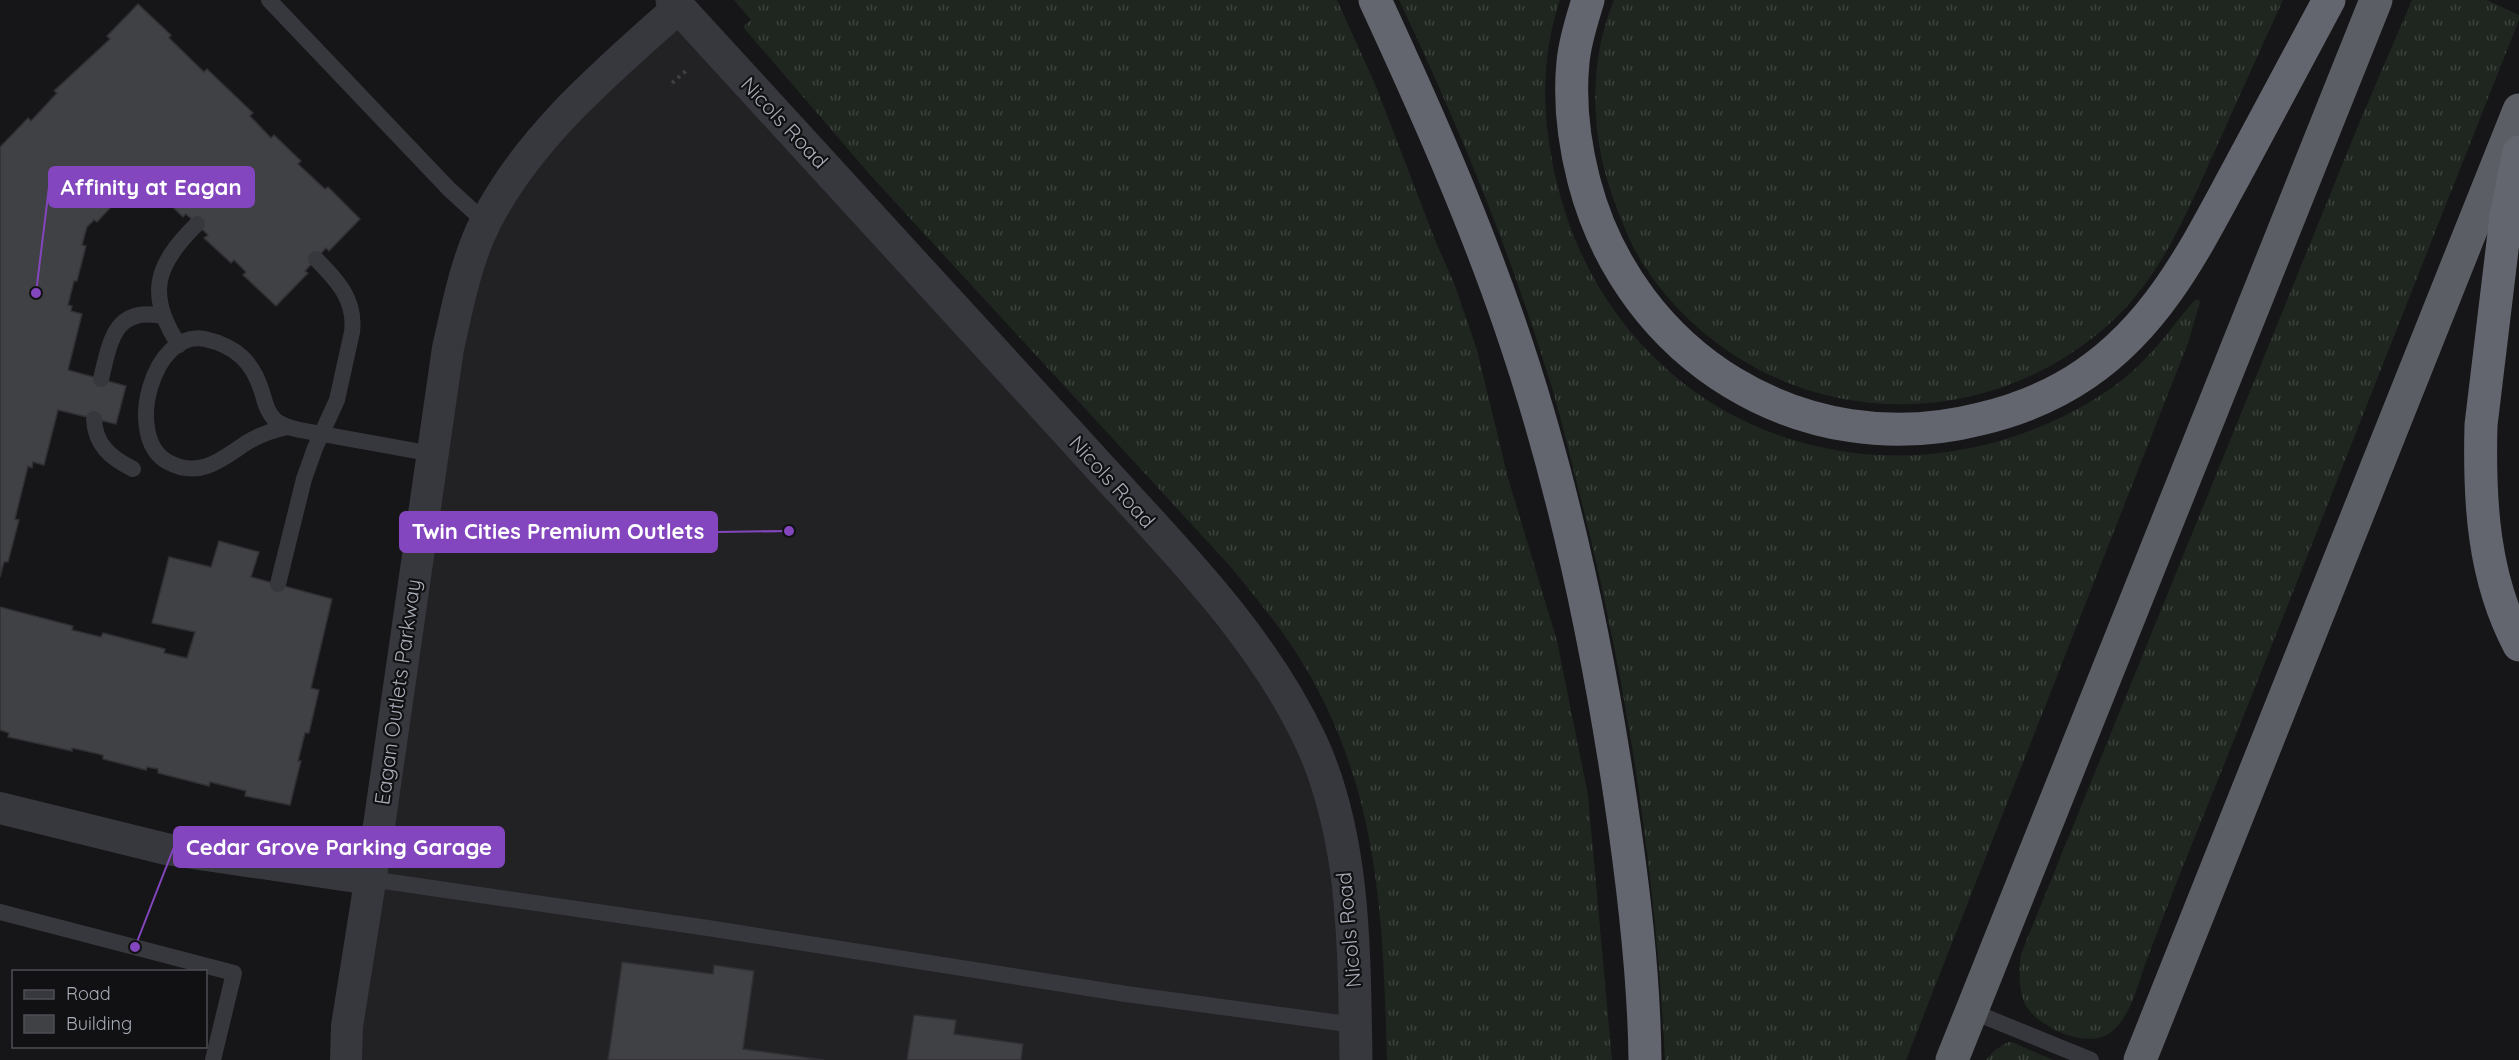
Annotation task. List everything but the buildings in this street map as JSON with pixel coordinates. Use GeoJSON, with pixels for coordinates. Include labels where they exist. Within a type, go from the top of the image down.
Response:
{"type":"FeatureCollection","features":[{"type":"Feature","properties":{"kind":"highway"},"geometry":{"type":"LineString","coordinates":[[1375,0],[1445,157],[1502,302],[1538,412],[1568,526],[1602,678],[1613,741],[1632,883],[1645,1060]]}},
{"type":"Feature","properties":{"kind":"highway"},"geometry":{"type":"LineString","coordinates":[[1588,0],[1573,60],[1573,130],[1578,159],[1595,219],[1621,273],[1634,292],[1664,326],[1701,360],[1743,389],[1803,416],[1847,427],[1873,430],[1948,426],[2019,408],[2085,375],[2123,345],[2153,312],[2187,263],[2329,0]]}},
{"type":"Feature","properties":{"kind":"highway"},"geometry":{"type":"LineString","coordinates":[[1952,1060],[2376,0]]}},
{"type":"Feature","properties":{"kind":"highway"},"geometry":{"type":"LineString","coordinates":[[2519,110],[2509,165],[2481,425],[2482,511],[2487,549],[2500,601],[2519,645]]}},
{"type":"Feature","properties":{"kind":"highway"},"geometry":{"type":"LineString","coordinates":[[2140,1060],[2509,165]]}},
{"type":"Feature","properties":{"kind":"street","name":"Eagan Outlets Parkway"},"geometry":{"type":"LineString","coordinates":[[346,1060],[347,1026],[448,348],[463,281],[485,222],[519,165],[562,115],[675,4]]}},
{"type":"Feature","properties":{"kind":"street","name":"Nicols Road"},"geometry":{"type":"LineString","coordinates":[[675,4],[958,311],[1226,608],[1281,686],[1312,746],[1335,812],[1352,913],[1356,1060]]}},
{"type":"Feature","properties":{"kind":"street"},"geometry":{"type":"LineString","coordinates":[[0,808],[166,849],[370,879]]}},
{"type":"Feature","properties":{"kind":"street","name":"Eagan Outlets Parkway"},"geometry":{"type":"LineString","coordinates":[[334,1060],[347,1026]]}},
{"type":"Feature","properties":{"kind":"lane"},"geometry":{"type":"LineString","coordinates":[[269,0],[449,189],[485,222]]}},
{"type":"Feature","properties":{"kind":"lane"},"geometry":{"type":"LineString","coordinates":[[179,345],[162,316],[158,296],[167,262],[181,240],[197,224]]}},
{"type":"Feature","properties":{"kind":"lane"},"geometry":{"type":"LineString","coordinates":[[278,584],[304,479],[337,400],[354,321],[344,290],[316,259]]}},
{"type":"Feature","properties":{"kind":"lane"},"geometry":{"type":"LineString","coordinates":[[101,379],[111,342],[119,324],[141,313],[162,316]]}},
{"type":"Feature","properties":{"kind":"lane"},"geometry":{"type":"LineString","coordinates":[[288,428],[264,434],[206,468],[179,467],[162,458],[153,450],[146,426],[153,381],[162,360],[186,340],[204,339],[238,352],[253,369],[268,412],[288,428],[433,454]]}},
{"type":"Feature","properties":{"kind":"lane"},"geometry":{"type":"LineString","coordinates":[[94,419],[97,438],[102,446],[113,459],[133,469]]}},
{"type":"Feature","properties":{"kind":"lane"},"geometry":{"type":"LineString","coordinates":[[370,879],[698,926],[1126,994],[1355,1025]]}},
{"type":"Feature","properties":{"kind":"lane"},"geometry":{"type":"LineString","coordinates":[[0,912],[234,973],[213,1060]]}},
{"type":"Feature","properties":{"kind":"lane"},"geometry":{"type":"LineString","coordinates":[[1971,1011],[2091,1060]]}},
{"type":"Feature","properties":{"kind":"shaded area"},"geometry":{"type":"Polygon","coordinates":[[[679,7],[1226,608],[1312,746],[1356,1060],[341,1060],[485,222],[679,7]]]}},
{"type":"Feature","properties":{"kind":"green space"},"geometry":{"type":"Polygon","coordinates":[[[734,0],[1337,0],[1375,84],[1454,283],[1477,350],[1508,478],[1557,641],[1588,795],[1612,1060],[1387,1060],[1379,909],[1364,813],[1350,766],[1332,719],[1308,672],[1271,618],[1230,566],[872,177],[743,27],[751,20],[734,0]]]}},
{"type":"Feature","properties":{"kind":"green space"},"geometry":{"type":"Polygon","coordinates":[[[1399,0],[1560,0],[1546,67],[1546,112],[1556,179],[1583,258],[1625,325],[1679,380],[1743,420],[1814,446],[1890,455],[1969,448],[2049,423],[2100,396],[2145,359],[2194,301],[2198,299],[2200,302],[2188,343],[1906,1060],[1665,1060],[1654,912],[1635,766],[1609,620],[1565,436],[1515,275],[1460,136],[1399,0]]]}},
{"type":"Feature","properties":{"kind":"green space"},"geometry":{"type":"Polygon","coordinates":[[[1614,0],[2283,0],[2184,219],[2158,265],[2126,307],[2107,326],[2051,366],[1990,391],[1927,403],[1862,402],[1800,387],[1742,360],[1689,320],[1645,267],[1630,240],[1611,192],[1599,144],[1596,120],[1595,96],[1600,47],[1614,0]]]}},
{"type":"Feature","properties":{"kind":"green space"},"geometry":{"type":"Polygon","coordinates":[[[2412,0],[2487,0],[2519,15],[2519,20],[2181,871],[2135,996],[2119,1025],[2111,1032],[2090,1039],[2064,1034],[2040,1021],[2025,1004],[2021,992],[2021,954],[2360,121],[2412,0]]]}},
{"type":"Feature","properties":{"kind":"green space"},"geometry":{"type":"Polygon","coordinates":[[[2008,1042],[2053,1060],[1986,1060],[1995,1050],[2008,1042]]]}},
{"type":"Feature","properties":{"kind":"place","name":"Affinity at Eagan"},"geometry":{"type":"Point","coordinates":[36,293]}},
{"type":"Feature","properties":{"kind":"place","name":"Twin Cities Premium Outlets"},"geometry":{"type":"Point","coordinates":[789,531]}},
{"type":"Feature","properties":{"kind":"place","name":"Cedar Grove Parking Garage"},"geometry":{"type":"Point","coordinates":[135,947]}}]}
